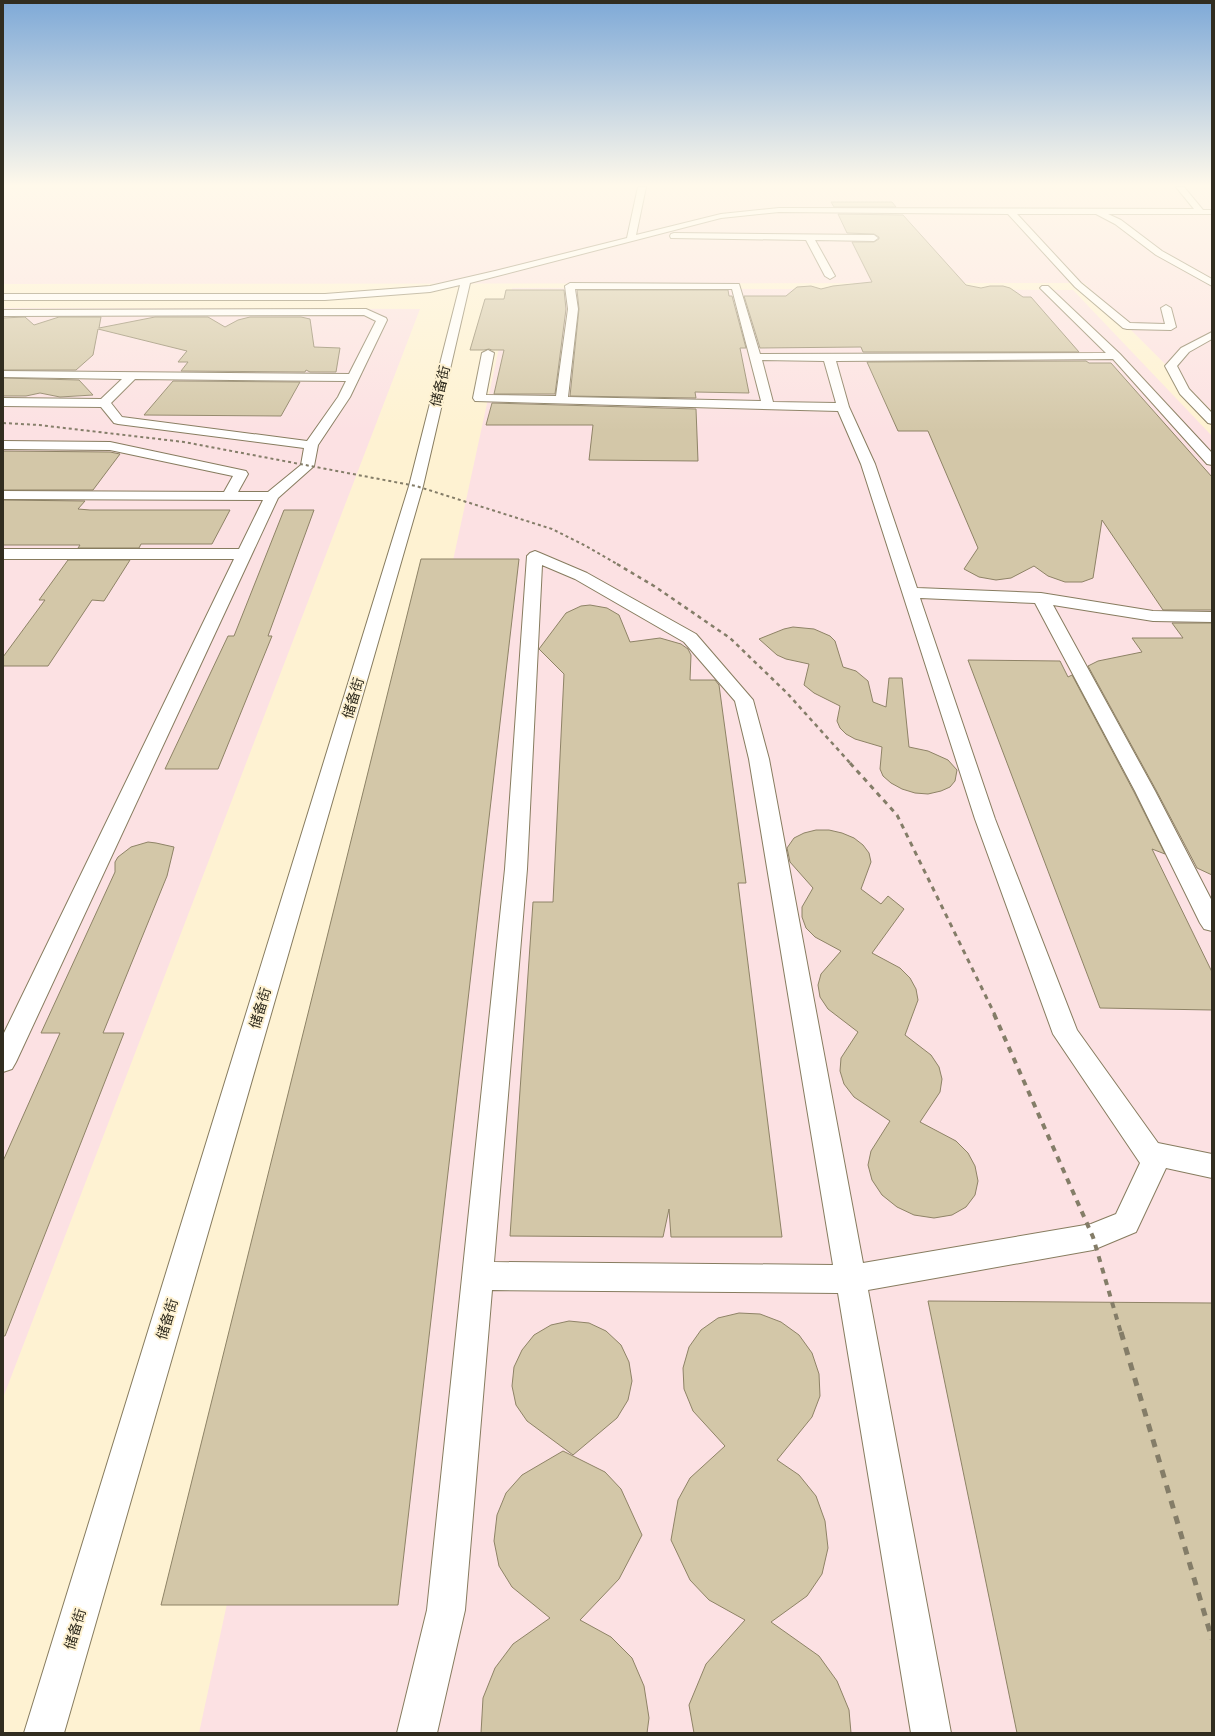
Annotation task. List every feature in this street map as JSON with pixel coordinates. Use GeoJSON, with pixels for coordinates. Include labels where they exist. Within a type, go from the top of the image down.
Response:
{"type":"FeatureCollection","features":[{"type":"Feature","properties":{"kind":"street"},"geometry":{"type":"LineString","coordinates":[[3,296],[326,297],[430,289],[517,268]]}},
{"type":"Feature","properties":{"kind":"street"},"geometry":{"type":"LineString","coordinates":[[826,268],[830,276]]}},
{"type":"Feature","properties":{"kind":"street"},"geometry":{"type":"LineString","coordinates":[[1062,268],[1078,285],[1127,326],[1171,327],[1166,308]]}},
{"type":"Feature","properties":{"kind":"street"},"geometry":{"type":"LineString","coordinates":[[1186,268],[1212,283]]}},
{"type":"Feature","properties":{"kind":"street","name":"储备街"},"geometry":{"type":"LineString","coordinates":[[44,1733],[416,486],[466,281]]}},
{"type":"Feature","properties":{"kind":"street"},"geometry":{"type":"LineString","coordinates":[[562,400],[573,309],[570,286],[736,286],[768,405]]}},
{"type":"Feature","properties":{"kind":"street"},"geometry":{"type":"LineString","coordinates":[[1045,288],[1116,356],[1212,461]]}},
{"type":"Feature","properties":{"kind":"street"},"geometry":{"type":"LineString","coordinates":[[3,313],[366,312],[382,320],[344,397],[311,445],[308,466],[272,496],[3,1062]]}},
{"type":"Feature","properties":{"kind":"street"},"geometry":{"type":"LineString","coordinates":[[1212,335],[1184,350],[1171,366],[1184,391],[1212,420]]}},
{"type":"Feature","properties":{"kind":"street"},"geometry":{"type":"LineString","coordinates":[[488,353],[479,398],[843,407]]}},
{"type":"Feature","properties":{"kind":"street"},"geometry":{"type":"LineString","coordinates":[[755,357],[829,358],[1116,356]]}},
{"type":"Feature","properties":{"kind":"street"},"geometry":{"type":"LineString","coordinates":[[829,358],[843,407],[868,464],[985,819],[1066,1034],[1156,1161]]}},
{"type":"Feature","properties":{"kind":"street"},"geometry":{"type":"LineString","coordinates":[[3,374],[354,378]]}},
{"type":"Feature","properties":{"kind":"street"},"geometry":{"type":"LineString","coordinates":[[3,402],[104,404],[132,375]]}},
{"type":"Feature","properties":{"kind":"street"},"geometry":{"type":"LineString","coordinates":[[104,404],[118,420],[311,445]]}},
{"type":"Feature","properties":{"kind":"street"},"geometry":{"type":"LineString","coordinates":[[3,445],[110,446],[241,474],[228,496]]}},
{"type":"Feature","properties":{"kind":"street"},"geometry":{"type":"LineString","coordinates":[[3,495],[272,496]]}},
{"type":"Feature","properties":{"kind":"street"},"geometry":{"type":"LineString","coordinates":[[3,554],[245,554]]}},
{"type":"Feature","properties":{"kind":"street"},"geometry":{"type":"LineString","coordinates":[[418,1733],[446,1610],[516,869],[535,556],[581,576],[690,638],[744,700],[759,759],[931,1733]]}},
{"type":"Feature","properties":{"kind":"street"},"geometry":{"type":"LineString","coordinates":[[911,593],[1041,598],[1153,616],[1212,617]]}},
{"type":"Feature","properties":{"kind":"street"},"geometry":{"type":"LineString","coordinates":[[1041,598],[1145,791],[1212,923]]}},
{"type":"Feature","properties":{"kind":"street"},"geometry":{"type":"LineString","coordinates":[[478,1276],[851,1279],[1093,1237],[1126,1223],[1158,1155],[1212,1166]]}},
{"type":"Feature","properties":{"kind":"shaded area"},"geometry":{"type":"Polygon","coordinates":[[[3,268],[1212,268],[1212,411],[1084,283],[3,284],[3,268]]]}},
{"type":"Feature","properties":{"kind":"shaded area"},"geometry":{"type":"Polygon","coordinates":[[[512,288],[1073,290],[1212,436],[1212,1733],[199,1733],[512,288]]]}},
{"type":"Feature","properties":{"kind":"shaded area"},"geometry":{"type":"Polygon","coordinates":[[[3,308],[420,309],[3,1398],[3,308]]]}},
{"type":"Feature","properties":{"kind":"building"},"geometry":{"type":"Polygon","coordinates":[[[865,268],[951,268],[966,285],[981,288],[1003,286],[1010,288],[1023,297],[1031,297],[1079,352],[863,352],[861,347],[760,348],[744,296],[786,296],[797,287],[811,286],[821,289],[833,286],[872,282],[865,268]]]}},
{"type":"Feature","properties":{"kind":"building"},"geometry":{"type":"Polygon","coordinates":[[[506,290],[564,290],[566,309],[555,394],[494,394],[504,350],[470,350],[485,299],[504,299],[506,290]]]}},
{"type":"Feature","properties":{"kind":"building"},"geometry":{"type":"Polygon","coordinates":[[[577,290],[728,290],[729,296],[732,296],[746,348],[740,348],[749,393],[695,392],[696,398],[570,396],[579,309],[577,290]]]}},
{"type":"Feature","properties":{"kind":"building"},"geometry":{"type":"Polygon","coordinates":[[[25,317],[34,325],[59,317],[101,317],[99,328],[155,317],[208,317],[225,327],[238,320],[250,317],[301,317],[310,319],[314,347],[340,348],[336,372],[310,372],[306,370],[305,372],[181,371],[188,362],[178,362],[187,351],[98,329],[93,355],[76,370],[3,370],[3,318],[25,317]]]}},
{"type":"Feature","properties":{"kind":"building"},"geometry":{"type":"Polygon","coordinates":[[[1086,361],[1089,363],[1111,363],[1212,477],[1212,610],[1163,610],[1102,520],[1093,578],[1082,582],[1065,582],[1048,576],[1034,566],[1011,578],[996,580],[979,577],[964,569],[978,548],[928,431],[898,431],[867,362],[1086,361]]]}},
{"type":"Feature","properties":{"kind":"building"},"geometry":{"type":"Polygon","coordinates":[[[3,378],[79,380],[93,395],[60,397],[40,393],[26,396],[3,396],[3,378]]]}},
{"type":"Feature","properties":{"kind":"building"},"geometry":{"type":"Polygon","coordinates":[[[173,381],[300,382],[281,416],[144,415],[173,381]]]}},
{"type":"Feature","properties":{"kind":"building"},"geometry":{"type":"Polygon","coordinates":[[[492,403],[696,409],[698,461],[589,460],[593,425],[486,425],[492,403]]]}},
{"type":"Feature","properties":{"kind":"building"},"geometry":{"type":"Polygon","coordinates":[[[3,451],[110,452],[120,454],[93,490],[3,490],[3,451]]]}},
{"type":"Feature","properties":{"kind":"building"},"geometry":{"type":"Polygon","coordinates":[[[3,500],[85,501],[78,509],[90,510],[230,510],[212,544],[141,544],[139,548],[78,548],[80,545],[3,545],[3,500]]]}},
{"type":"Feature","properties":{"kind":"building"},"geometry":{"type":"Polygon","coordinates":[[[284,510],[314,510],[268,636],[272,636],[218,769],[165,769],[228,636],[234,636],[284,510]]]}},
{"type":"Feature","properties":{"kind":"building"},"geometry":{"type":"Polygon","coordinates":[[[421,559],[519,559],[398,1605],[161,1605],[421,559]]]}},
{"type":"Feature","properties":{"kind":"building"},"geometry":{"type":"Polygon","coordinates":[[[68,560],[130,560],[104,601],[92,600],[48,666],[3,666],[3,657],[45,600],[39,600],[68,560]]]}},
{"type":"Feature","properties":{"kind":"building"},"geometry":{"type":"Polygon","coordinates":[[[590,605],[607,608],[619,615],[630,642],[660,638],[681,644],[688,649],[691,655],[690,680],[715,680],[719,685],[746,883],[738,883],[782,1237],[671,1237],[669,1209],[663,1237],[510,1236],[533,902],[553,902],[564,674],[539,649],[566,613],[581,606],[590,605]]]}},
{"type":"Feature","properties":{"kind":"building"},"geometry":{"type":"Polygon","coordinates":[[[1172,623],[1212,623],[1212,875],[1197,868],[1088,666],[1098,661],[1142,652],[1132,638],[1183,638],[1172,623]]]}},
{"type":"Feature","properties":{"kind":"building"},"geometry":{"type":"Polygon","coordinates":[[[793,627],[814,629],[830,636],[835,641],[843,667],[856,671],[868,681],[873,702],[886,707],[889,678],[902,678],[909,747],[928,751],[948,760],[957,770],[955,781],[950,787],[928,794],[915,793],[902,789],[891,783],[883,776],[880,769],[882,747],[855,739],[846,734],[840,728],[837,721],[840,706],[814,693],[804,685],[809,664],[786,659],[777,655],[759,639],[793,627]]]}},
{"type":"Feature","properties":{"kind":"building"},"geometry":{"type":"Polygon","coordinates":[[[968,660],[1060,661],[1068,677],[1072,675],[1165,854],[1152,849],[1212,972],[1212,1010],[1100,1008],[968,660]]]}},
{"type":"Feature","properties":{"kind":"building"},"geometry":{"type":"Polygon","coordinates":[[[816,830],[829,830],[842,833],[854,838],[863,845],[869,853],[871,862],[861,889],[881,904],[888,896],[904,909],[872,953],[900,968],[910,978],[916,989],[918,1000],[905,1035],[931,1055],[939,1067],[942,1079],[940,1092],[920,1122],[956,1141],[968,1153],[975,1166],[978,1181],[975,1195],[966,1207],[952,1215],[934,1218],[914,1215],[897,1207],[882,1195],[872,1180],[868,1165],[871,1151],[890,1121],[854,1097],[844,1084],[840,1071],[841,1058],[858,1032],[828,1009],[820,997],[818,985],[821,974],[841,951],[815,937],[806,928],[802,917],[802,907],[813,888],[790,862],[787,848],[794,838],[804,833],[816,830]]]}},
{"type":"Feature","properties":{"kind":"building"},"geometry":{"type":"Polygon","coordinates":[[[148,842],[174,847],[167,876],[103,1033],[124,1033],[5,1336],[3,1336],[3,1161],[60,1033],[41,1033],[115,872],[115,862],[118,857],[131,847],[148,842]]]}},
{"type":"Feature","properties":{"kind":"building"},"geometry":{"type":"Polygon","coordinates":[[[928,1301],[1212,1303],[1212,1733],[1017,1733],[928,1301]]]}},
{"type":"Feature","properties":{"kind":"building"},"geometry":{"type":"Polygon","coordinates":[[[739,1313],[760,1314],[781,1322],[799,1335],[812,1353],[819,1374],[820,1396],[812,1417],[777,1460],[799,1475],[816,1496],[825,1521],[828,1548],[822,1574],[807,1596],[771,1622],[819,1656],[837,1681],[849,1710],[851,1733],[694,1733],[689,1705],[706,1664],[745,1620],[709,1600],[690,1580],[671,1540],[678,1500],[690,1478],[725,1446],[693,1411],[684,1389],[683,1368],[689,1347],[701,1330],[718,1318],[739,1313]]]}},
{"type":"Feature","properties":{"kind":"building"},"geometry":{"type":"Polygon","coordinates":[[[569,1321],[589,1323],[606,1331],[621,1345],[629,1362],[632,1381],[628,1400],[617,1418],[573,1455],[527,1421],[516,1405],[512,1386],[514,1367],[522,1350],[534,1335],[551,1325],[569,1321]]]}},
{"type":"Feature","properties":{"kind":"building"},"geometry":{"type":"Polygon","coordinates":[[[563,1451],[605,1472],[621,1489],[642,1535],[619,1579],[580,1620],[611,1637],[632,1658],[644,1686],[649,1718],[647,1733],[481,1733],[483,1698],[495,1668],[513,1644],[550,1618],[512,1587],[499,1566],[494,1541],[497,1515],[506,1493],[522,1475],[563,1451]]]}},
{"type":"Feature","properties":{"kind":"railway"},"geometry":{"type":"LineString","coordinates":[[3,423],[39,425],[184,442],[416,486],[552,529],[619,565]]}},
{"type":"Feature","properties":{"kind":"railway"},"geometry":{"type":"LineString","coordinates":[[617,564],[654,586],[730,638],[787,693],[851,764]]}},
{"type":"Feature","properties":{"kind":"railway"},"geometry":{"type":"LineString","coordinates":[[850,763],[897,815],[995,1015]]}},
{"type":"Feature","properties":{"kind":"railway"},"geometry":{"type":"LineString","coordinates":[[994,1014],[1093,1237],[1121,1333]]}},
{"type":"Feature","properties":{"kind":"railway"},"geometry":{"type":"LineString","coordinates":[[1121,1332],[1212,1639]]}}]}
